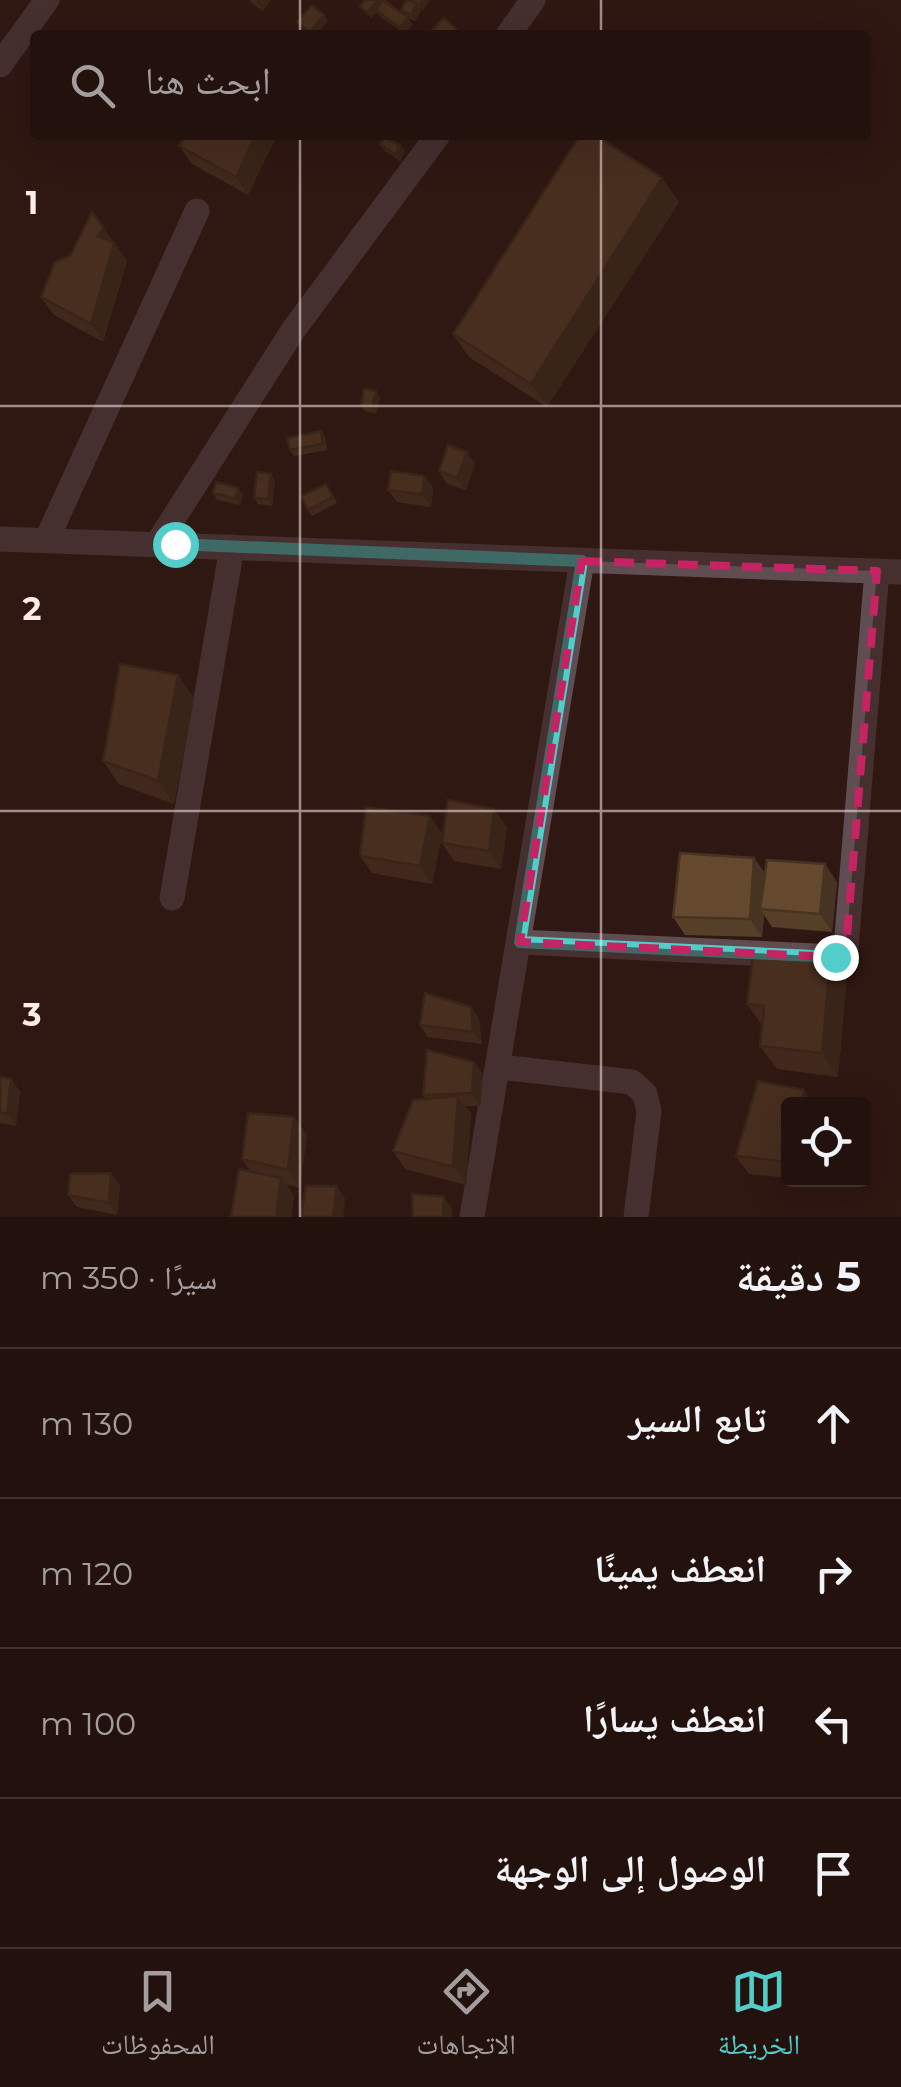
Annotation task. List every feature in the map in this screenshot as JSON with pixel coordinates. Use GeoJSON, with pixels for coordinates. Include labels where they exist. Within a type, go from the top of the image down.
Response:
{"type":"FeatureCollection","features":[{"type":"Feature","properties":{"kind":"street"},"geometry":{"type":"LineString","coordinates":[[0,66],[46,0]]}},
{"type":"Feature","properties":{"kind":"street"},"geometry":{"type":"LineString","coordinates":[[511,30],[532,0]]}},
{"type":"Feature","properties":{"kind":"street"},"geometry":{"type":"LineString","coordinates":[[157,544],[294,329],[434,140]]}},
{"type":"Feature","properties":{"kind":"street"},"geometry":{"type":"LineString","coordinates":[[46,541],[197,211]]}},
{"type":"Feature","properties":{"kind":"street"},"geometry":{"type":"LineString","coordinates":[[0,540],[889,571],[846,948],[835,957],[520,942]]}},
{"type":"Feature","properties":{"kind":"street"},"geometry":{"type":"LineString","coordinates":[[172,898],[232,547]]}},
{"type":"Feature","properties":{"kind":"street"},"geometry":{"type":"LineString","coordinates":[[472,1217],[582,561]]}},
{"type":"Feature","properties":{"kind":"street"},"geometry":{"type":"LineString","coordinates":[[500,1067],[632,1082],[645,1094],[649,1111],[636,1217]]}},
{"type":"Feature","properties":{"kind":"highlighted area"},"geometry":{"type":"Polygon","coordinates":[[[582,561],[877,571],[846,948],[835,957],[520,942],[582,561]]]}},
{"type":"Feature","properties":{"kind":"building"},"geometry":{"type":"Polygon","coordinates":[[[365,0],[378,0],[367,12],[360,6],[365,0]]]}},
{"type":"Feature","properties":{"kind":"building"},"geometry":{"type":"Polygon","coordinates":[[[382,0],[408,17],[400,28],[376,10],[382,0]]]}},
{"type":"Feature","properties":{"kind":"building"},"geometry":{"type":"Polygon","coordinates":[[[406,0],[417,3],[411,15],[401,10],[406,0]]]}},
{"type":"Feature","properties":{"kind":"building"},"geometry":{"type":"Polygon","coordinates":[[[312,5],[324,15],[311,30],[297,22],[312,5]]]}},
{"type":"Feature","properties":{"kind":"building"},"geometry":{"type":"Polygon","coordinates":[[[444,18],[456,29],[455,30],[432,30],[444,18]]]}},
{"type":"Feature","properties":{"kind":"building"},"geometry":{"type":"Polygon","coordinates":[[[182,140],[254,140],[236,177],[179,146],[182,140]]]}},
{"type":"Feature","properties":{"kind":"building"},"geometry":{"type":"Polygon","coordinates":[[[389,140],[400,145],[395,155],[380,144],[389,140]]]}},
{"type":"Feature","properties":{"kind":"building"},"geometry":{"type":"Polygon","coordinates":[[[577,140],[603,140],[662,178],[531,384],[453,334],[577,140]]]}},
{"type":"Feature","properties":{"kind":"building"},"geometry":{"type":"Polygon","coordinates":[[[92,212],[104,228],[98,236],[114,243],[91,324],[41,297],[55,262],[70,256],[92,212]]]}},
{"type":"Feature","properties":{"kind":"building"},"geometry":{"type":"Polygon","coordinates":[[[364,389],[376,391],[372,408],[361,405],[364,389]]]}},
{"type":"Feature","properties":{"kind":"building"},"geometry":{"type":"Polygon","coordinates":[[[321,431],[323,444],[290,450],[287,438],[321,431]]]}},
{"type":"Feature","properties":{"kind":"building"},"geometry":{"type":"Polygon","coordinates":[[[448,445],[467,452],[457,478],[439,471],[448,445]]]}},
{"type":"Feature","properties":{"kind":"building"},"geometry":{"type":"Polygon","coordinates":[[[391,471],[425,476],[422,494],[388,490],[391,471]]]}},
{"type":"Feature","properties":{"kind":"building"},"geometry":{"type":"Polygon","coordinates":[[[257,472],[271,474],[268,499],[254,498],[257,472]]]}},
{"type":"Feature","properties":{"kind":"building"},"geometry":{"type":"Polygon","coordinates":[[[216,482],[238,488],[236,499],[213,493],[216,482]]]}},
{"type":"Feature","properties":{"kind":"building"},"geometry":{"type":"Polygon","coordinates":[[[326,484],[333,497],[308,510],[301,496],[326,484]]]}},
{"type":"Feature","properties":{"kind":"building"},"geometry":{"type":"Polygon","coordinates":[[[120,664],[178,675],[158,781],[103,761],[120,664]]]}},
{"type":"Feature","properties":{"kind":"building"},"geometry":{"type":"Polygon","coordinates":[[[448,800],[494,809],[489,851],[442,843],[448,800]]]}},
{"type":"Feature","properties":{"kind":"building"},"geometry":{"type":"Polygon","coordinates":[[[366,807],[430,816],[420,866],[360,856],[366,807]]]}},
{"type":"Feature","properties":{"kind":"building"},"geometry":{"type":"Polygon","coordinates":[[[680,853],[754,858],[750,919],[673,917],[680,853]]]}},
{"type":"Feature","properties":{"kind":"building"},"geometry":{"type":"Polygon","coordinates":[[[767,860],[825,864],[820,914],[760,909],[767,860]]]}},
{"type":"Feature","properties":{"kind":"building"},"geometry":{"type":"Polygon","coordinates":[[[754,948],[831,953],[822,1053],[760,1046],[764,1006],[747,1004],[754,948]]]}},
{"type":"Feature","properties":{"kind":"building"},"geometry":{"type":"Polygon","coordinates":[[[425,993],[471,1007],[473,1032],[420,1025],[425,993]]]}},
{"type":"Feature","properties":{"kind":"building"},"geometry":{"type":"Polygon","coordinates":[[[427,1050],[474,1062],[472,1093],[423,1095],[427,1050]]]}},
{"type":"Feature","properties":{"kind":"building"},"geometry":{"type":"Polygon","coordinates":[[[0,1077],[11,1079],[7,1114],[0,1112],[0,1077]]]}},
{"type":"Feature","properties":{"kind":"building"},"geometry":{"type":"Polygon","coordinates":[[[758,1081],[804,1090],[803,1097],[781,1097],[781,1161],[736,1156],[758,1081]]]}},
{"type":"Feature","properties":{"kind":"building"},"geometry":{"type":"Polygon","coordinates":[[[458,1096],[453,1167],[393,1151],[413,1100],[458,1096]]]}},
{"type":"Feature","properties":{"kind":"building"},"geometry":{"type":"Polygon","coordinates":[[[248,1113],[294,1117],[288,1170],[242,1159],[248,1113]]]}},
{"type":"Feature","properties":{"kind":"building"},"geometry":{"type":"Polygon","coordinates":[[[239,1169],[281,1178],[276,1217],[231,1217],[239,1169]]]}},
{"type":"Feature","properties":{"kind":"building"},"geometry":{"type":"Polygon","coordinates":[[[111,1173],[109,1203],[68,1195],[70,1174],[111,1173]]]}},
{"type":"Feature","properties":{"kind":"building"},"geometry":{"type":"Polygon","coordinates":[[[306,1186],[337,1186],[333,1217],[301,1217],[306,1186]]]}},
{"type":"Feature","properties":{"kind":"building"},"geometry":{"type":"Polygon","coordinates":[[[412,1194],[444,1197],[443,1217],[413,1217],[412,1194]]]}},
{"type":"Feature","properties":{"kind":"route"},"geometry":{"type":"LineString","coordinates":[[175,544],[582,561],[520,942],[835,957]]}}]}
